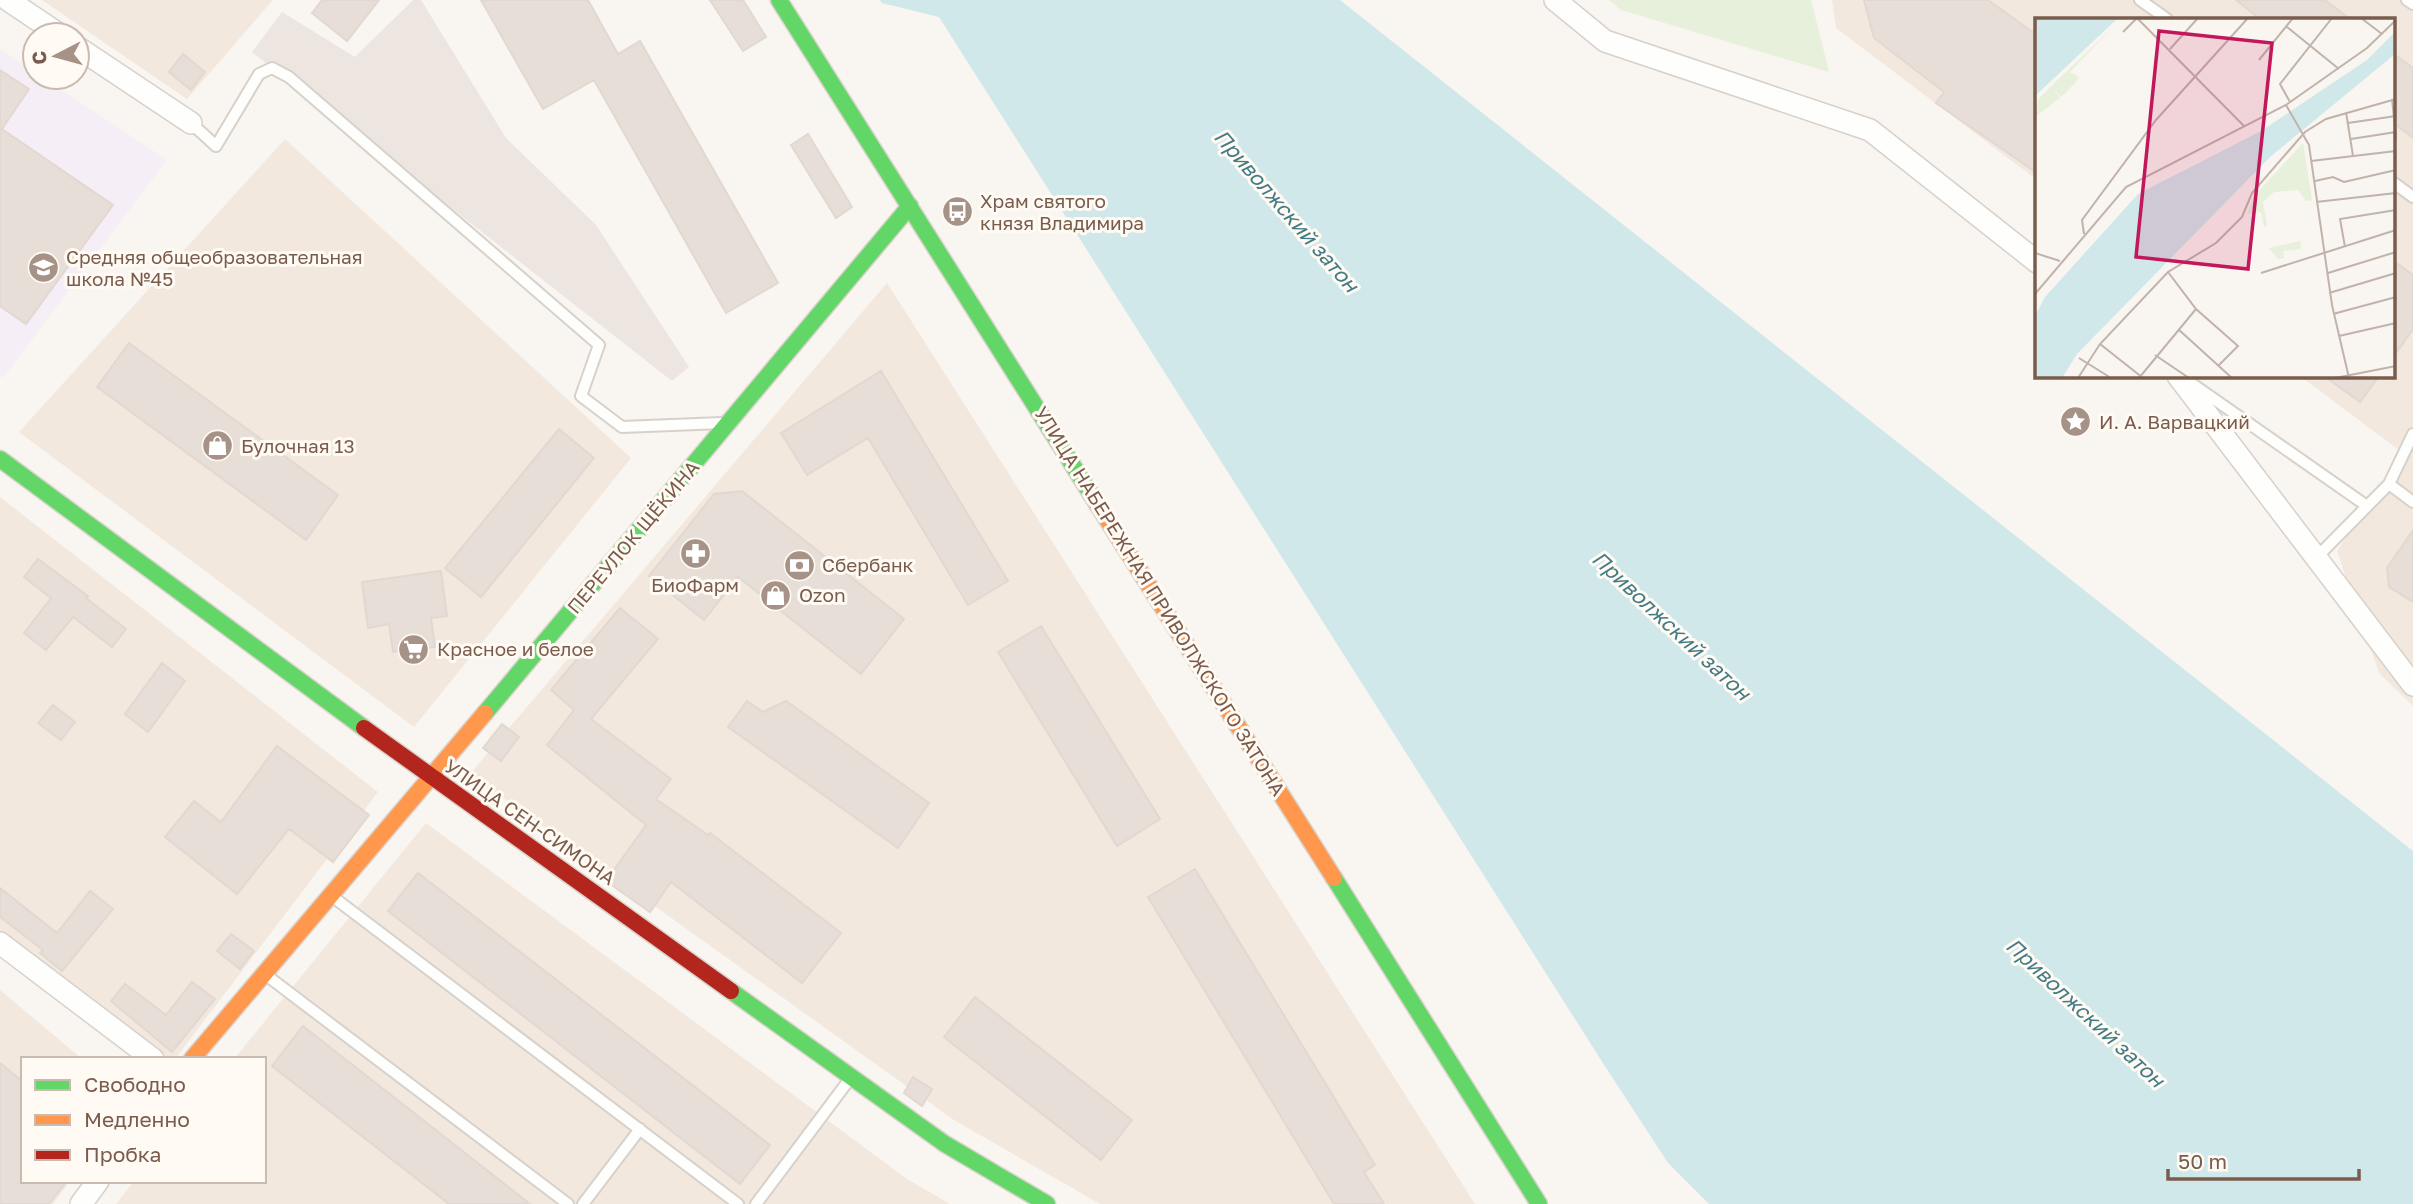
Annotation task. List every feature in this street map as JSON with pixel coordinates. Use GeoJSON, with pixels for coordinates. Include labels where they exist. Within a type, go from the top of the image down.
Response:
{"type":"FeatureCollection","features":[{"type":"Feature","properties":{"kind":"street"},"geometry":{"type":"LineString","coordinates":[[8,0],[39,21]]}},
{"type":"Feature","properties":{"kind":"street","name":"УЛИЦА НАБЕРЕЖНАЯ ПРИВОЛЖСКОГО ЗАТОНА"},"geometry":{"type":"LineString","coordinates":[[779,0],[1539,1204]]}},
{"type":"Feature","properties":{"kind":"street"},"geometry":{"type":"LineString","coordinates":[[1555,0],[1605,41],[1870,130],[2035,260]]}},
{"type":"Feature","properties":{"kind":"street"},"geometry":{"type":"LineString","coordinates":[[91,56],[191,123]]}},
{"type":"Feature","properties":{"kind":"street","name":"ПЕРЕУЛОК ЩЁКИНА"},"geometry":{"type":"LineString","coordinates":[[194,1057],[911,206]]}},
{"type":"Feature","properties":{"kind":"street"},"geometry":{"type":"LineString","coordinates":[[2181,378],[2413,685]]}},
{"type":"Feature","properties":{"kind":"street","name":"УЛИЦА СЕН-СИМОНА"},"geometry":{"type":"LineString","coordinates":[[0,459],[431,778],[945,1144],[1047,1204]]}},
{"type":"Feature","properties":{"kind":"street"},"geometry":{"type":"LineString","coordinates":[[0,943],[150,1057]]}},
{"type":"Feature","properties":{"kind":"street"},"geometry":{"type":"LineString","coordinates":[[81,1204],[97,1183]]}},
{"type":"Feature","properties":{"kind":"lane"},"geometry":{"type":"LineString","coordinates":[[2140,0],[2166,18]]}},
{"type":"Feature","properties":{"kind":"lane"},"geometry":{"type":"LineString","coordinates":[[2407,0],[2413,4]]}},
{"type":"Feature","properties":{"kind":"lane"},"geometry":{"type":"LineString","coordinates":[[191,123],[216,146],[259,74],[272,68],[289,77],[599,345],[581,396],[622,427],[729,423]]}},
{"type":"Feature","properties":{"kind":"lane"},"geometry":{"type":"LineString","coordinates":[[2396,184],[2413,197]]}},
{"type":"Feature","properties":{"kind":"lane"},"geometry":{"type":"LineString","coordinates":[[2183,378],[2367,506]]}},
{"type":"Feature","properties":{"kind":"lane"},"geometry":{"type":"LineString","coordinates":[[2316,558],[2389,484],[2413,433]]}},
{"type":"Feature","properties":{"kind":"lane"},"geometry":{"type":"LineString","coordinates":[[2389,484],[2413,502]]}},
{"type":"Feature","properties":{"kind":"lane"},"geometry":{"type":"LineString","coordinates":[[331,896],[738,1204]]}},
{"type":"Feature","properties":{"kind":"lane"},"geometry":{"type":"LineString","coordinates":[[265,974],[568,1204]]}},
{"type":"Feature","properties":{"kind":"lane"},"geometry":{"type":"LineString","coordinates":[[756,1204],[852,1077]]}},
{"type":"Feature","properties":{"kind":"lane"},"geometry":{"type":"LineString","coordinates":[[583,1204],[640,1129]]}},
{"type":"Feature","properties":{"kind":"shaded area"},"geometry":{"type":"Polygon","coordinates":[[[42,0],[273,0],[187,99],[91,33],[91,21],[73,21],[42,0]]]}},
{"type":"Feature","properties":{"kind":"shaded area"},"geometry":{"type":"Polygon","coordinates":[[[413,0],[421,0],[506,138],[596,225],[689,367],[672,381],[252,52],[282,12],[355,57],[413,0]]]}},
{"type":"Feature","properties":{"kind":"shaded area"},"geometry":{"type":"Polygon","coordinates":[[[1832,0],[2413,0],[2413,706],[2379,673],[2337,551],[2403,453],[2303,378],[2396,378],[2396,18],[2035,18],[2035,178],[1836,28],[1832,0]]]}},
{"type":"Feature","properties":{"kind":"shaded area","name":"Средняя общеобразовательная школа №45"},"geometry":{"type":"Polygon","coordinates":[[[0,49],[21,63],[21,91],[63,91],[167,160],[3,378],[0,376],[0,49]]]}},
{"type":"Feature","properties":{"kind":"shaded area"},"geometry":{"type":"Polygon","coordinates":[[[285,139],[631,458],[414,727],[19,432],[285,139]]]}},
{"type":"Feature","properties":{"kind":"shaded area"},"geometry":{"type":"Polygon","coordinates":[[[887,283],[1475,1204],[1100,1204],[954,1120],[470,774],[887,283]]]}},
{"type":"Feature","properties":{"kind":"shaded area"},"geometry":{"type":"Polygon","coordinates":[[[0,497],[378,792],[177,1057],[166,1057],[0,931],[0,497]]]}},
{"type":"Feature","properties":{"kind":"shaded area"},"geometry":{"type":"Polygon","coordinates":[[[426,823],[907,1179],[950,1204],[116,1204],[132,1183],[266,1183],[266,1057],[236,1057],[426,823]]]}},
{"type":"Feature","properties":{"kind":"shaded area"},"geometry":{"type":"Polygon","coordinates":[[[0,990],[80,1057],[21,1057],[21,1183],[69,1183],[53,1204],[0,1204],[0,990]]]}},
{"type":"Feature","properties":{"kind":"green space"},"geometry":{"type":"Polygon","coordinates":[[[1609,0],[1811,0],[1829,72],[1621,10],[1609,0]]]}},
{"type":"Feature","properties":{"kind":"water","name":"Приволжский затон"},"geometry":{"type":"Polygon","coordinates":[[[880,0],[1340,0],[2413,851],[2413,1204],[1709,1204],[1668,1163],[1601,1060],[939,17],[882,3],[880,0]]]}},
{"type":"Feature","properties":{"kind":"building"},"geometry":{"type":"Polygon","coordinates":[[[322,0],[379,0],[347,41],[312,13],[322,0]]]}},
{"type":"Feature","properties":{"kind":"building"},"geometry":{"type":"Polygon","coordinates":[[[481,0],[588,0],[618,54],[640,41],[778,283],[726,313],[594,80],[543,109],[481,0]]]}},
{"type":"Feature","properties":{"kind":"building"},"geometry":{"type":"Polygon","coordinates":[[[710,0],[743,0],[766,37],[743,51],[710,0]]]}},
{"type":"Feature","properties":{"kind":"building"},"geometry":{"type":"Polygon","coordinates":[[[1864,0],[1988,0],[2035,34],[2035,172],[1936,103],[1944,92],[1874,38],[1864,0]]]}},
{"type":"Feature","properties":{"kind":"building"},"geometry":{"type":"Polygon","coordinates":[[[2236,0],[2325,0],[2349,18],[2259,18],[2236,0]]]}},
{"type":"Feature","properties":{"kind":"building"},"geometry":{"type":"Polygon","coordinates":[[[183,54],[205,72],[191,90],[169,72],[183,54]]]}},
{"type":"Feature","properties":{"kind":"building"},"geometry":{"type":"Polygon","coordinates":[[[2396,55],[2413,68],[2413,138],[2396,125],[2396,55]]]}},
{"type":"Feature","properties":{"kind":"building"},"geometry":{"type":"Polygon","coordinates":[[[0,70],[21,84],[21,91],[28,91],[2,129],[113,205],[26,324],[0,306],[0,70]]]}},
{"type":"Feature","properties":{"kind":"building"},"geometry":{"type":"Polygon","coordinates":[[[808,134],[852,207],[836,218],[791,145],[808,134]]]}},
{"type":"Feature","properties":{"kind":"building"},"geometry":{"type":"Polygon","coordinates":[[[2396,262],[2413,275],[2413,329],[2396,353],[2396,262]]]}},
{"type":"Feature","properties":{"kind":"building"},"geometry":{"type":"Polygon","coordinates":[[[129,343],[338,495],[306,540],[97,387],[129,343]]]}},
{"type":"Feature","properties":{"kind":"building"},"geometry":{"type":"Polygon","coordinates":[[[881,371],[1008,581],[968,605],[868,438],[807,475],[781,433],[881,371]]]}},
{"type":"Feature","properties":{"kind":"building"},"geometry":{"type":"Polygon","coordinates":[[[2327,378],[2378,378],[2360,402],[2327,378]]]}},
{"type":"Feature","properties":{"kind":"building"},"geometry":{"type":"Polygon","coordinates":[[[559,429],[594,458],[481,597],[445,568],[559,429]]]}},
{"type":"Feature","properties":{"kind":"building"},"geometry":{"type":"Polygon","coordinates":[[[742,491],[904,619],[861,674],[738,577],[704,620],[649,576],[714,494],[742,491]]]}},
{"type":"Feature","properties":{"kind":"building"},"geometry":{"type":"Polygon","coordinates":[[[2413,530],[2413,602],[2389,587],[2387,568],[2413,530]]]}},
{"type":"Feature","properties":{"kind":"building"},"geometry":{"type":"Polygon","coordinates":[[[38,559],[88,596],[86,598],[126,629],[112,647],[73,617],[46,650],[24,633],[51,598],[24,577],[38,559]]]}},
{"type":"Feature","properties":{"kind":"building"},"geometry":{"type":"Polygon","coordinates":[[[441,571],[447,616],[431,618],[435,647],[393,652],[389,624],[368,628],[362,582],[441,571]]]}},
{"type":"Feature","properties":{"kind":"building"},"geometry":{"type":"Polygon","coordinates":[[[620,608],[658,639],[591,719],[671,779],[656,799],[708,835],[710,833],[841,933],[802,983],[671,882],[650,912],[606,881],[646,825],[547,745],[574,710],[551,690],[620,608]]]}},
{"type":"Feature","properties":{"kind":"building"},"geometry":{"type":"Polygon","coordinates":[[[1041,626],[1160,819],[1117,846],[998,652],[1041,626]]]}},
{"type":"Feature","properties":{"kind":"building"},"geometry":{"type":"Polygon","coordinates":[[[162,663],[185,681],[148,732],[125,714],[162,663]]]}},
{"type":"Feature","properties":{"kind":"building"},"geometry":{"type":"Polygon","coordinates":[[[747,701],[763,712],[786,701],[929,803],[898,848],[728,727],[747,701]]]}},
{"type":"Feature","properties":{"kind":"building"},"geometry":{"type":"Polygon","coordinates":[[[53,705],[75,722],[61,740],[38,723],[53,705]]]}},
{"type":"Feature","properties":{"kind":"building"},"geometry":{"type":"Polygon","coordinates":[[[502,724],[519,737],[501,761],[483,748],[502,724]]]}},
{"type":"Feature","properties":{"kind":"building"},"geometry":{"type":"Polygon","coordinates":[[[277,746],[369,815],[333,862],[289,829],[237,894],[165,837],[194,801],[221,822],[277,746]]]}},
{"type":"Feature","properties":{"kind":"building"},"geometry":{"type":"Polygon","coordinates":[[[1195,869],[1375,1165],[1364,1172],[1384,1204],[1334,1204],[1148,897],[1195,869]]]}},
{"type":"Feature","properties":{"kind":"building"},"geometry":{"type":"Polygon","coordinates":[[[418,873],[770,1145],[740,1184],[388,911],[418,873]]]}},
{"type":"Feature","properties":{"kind":"building"},"geometry":{"type":"Polygon","coordinates":[[[0,888],[57,933],[90,891],[113,909],[62,971],[40,953],[43,950],[0,917],[0,888]]]}},
{"type":"Feature","properties":{"kind":"building"},"geometry":{"type":"Polygon","coordinates":[[[231,934],[254,951],[240,969],[217,951],[231,934]]]}},
{"type":"Feature","properties":{"kind":"building"},"geometry":{"type":"Polygon","coordinates":[[[192,982],[215,999],[172,1052],[111,1001],[125,984],[166,1015],[192,982]]]}},
{"type":"Feature","properties":{"kind":"building"},"geometry":{"type":"Polygon","coordinates":[[[975,997],[1132,1120],[1101,1160],[944,1037],[975,997]]]}},
{"type":"Feature","properties":{"kind":"building"},"geometry":{"type":"Polygon","coordinates":[[[303,1026],[530,1204],[449,1204],[272,1066],[303,1026]]]}},
{"type":"Feature","properties":{"kind":"building"},"geometry":{"type":"Polygon","coordinates":[[[0,1063],[21,1080],[21,1183],[65,1183],[49,1204],[0,1204],[0,1063]]]}},
{"type":"Feature","properties":{"kind":"building"},"geometry":{"type":"Polygon","coordinates":[[[913,1077],[932,1089],[922,1106],[904,1093],[913,1077]]]}},
{"type":"Feature","properties":{"kind":"traffic: fast"},"geometry":{"type":"LineString","coordinates":[[779,0],[1091,494]]}},
{"type":"Feature","properties":{"kind":"traffic: fast"},"geometry":{"type":"LineString","coordinates":[[485,713],[910,206]]}},
{"type":"Feature","properties":{"kind":"traffic: fast"},"geometry":{"type":"LineString","coordinates":[[0,459],[364,728]]}},
{"type":"Feature","properties":{"kind":"traffic: fast"},"geometry":{"type":"LineString","coordinates":[[1334,878],[1539,1204]]}},
{"type":"Feature","properties":{"kind":"traffic: fast"},"geometry":{"type":"LineString","coordinates":[[731,991],[945,1144],[1047,1204]]}},
{"type":"Feature","properties":{"kind":"traffic: slow"},"geometry":{"type":"LineString","coordinates":[[1091,494],[1334,878]]}},
{"type":"Feature","properties":{"kind":"traffic: slow"},"geometry":{"type":"LineString","coordinates":[[194,1057],[485,713]]}},
{"type":"Feature","properties":{"kind":"traffic: jam"},"geometry":{"type":"LineString","coordinates":[[364,728],[731,991]]}},
{"type":"Feature","properties":{"kind":"place","name":"Храм святого князя Владимира"},"geometry":{"type":"Point","coordinates":[957,212]}},
{"type":"Feature","properties":{"kind":"place","name":"Средняя общеобразовательная школа №45"},"geometry":{"type":"Point","coordinates":[43,268]}},
{"type":"Feature","properties":{"kind":"place","name":"И. А. Варвацкий"},"geometry":{"type":"Point","coordinates":[2076,422]}},
{"type":"Feature","properties":{"kind":"place","name":"Булочная 13"},"geometry":{"type":"Point","coordinates":[218,446]}},
{"type":"Feature","properties":{"kind":"place","name":"БиоФарм"},"geometry":{"type":"Point","coordinates":[695,554]}},
{"type":"Feature","properties":{"kind":"place","name":"Сбербанк"},"geometry":{"type":"Point","coordinates":[799,565]}},
{"type":"Feature","properties":{"kind":"place","name":"Ozon"},"geometry":{"type":"Point","coordinates":[776,595]}},
{"type":"Feature","properties":{"kind":"place","name":"Красное и белое"},"geometry":{"type":"Point","coordinates":[414,649]}}]}
